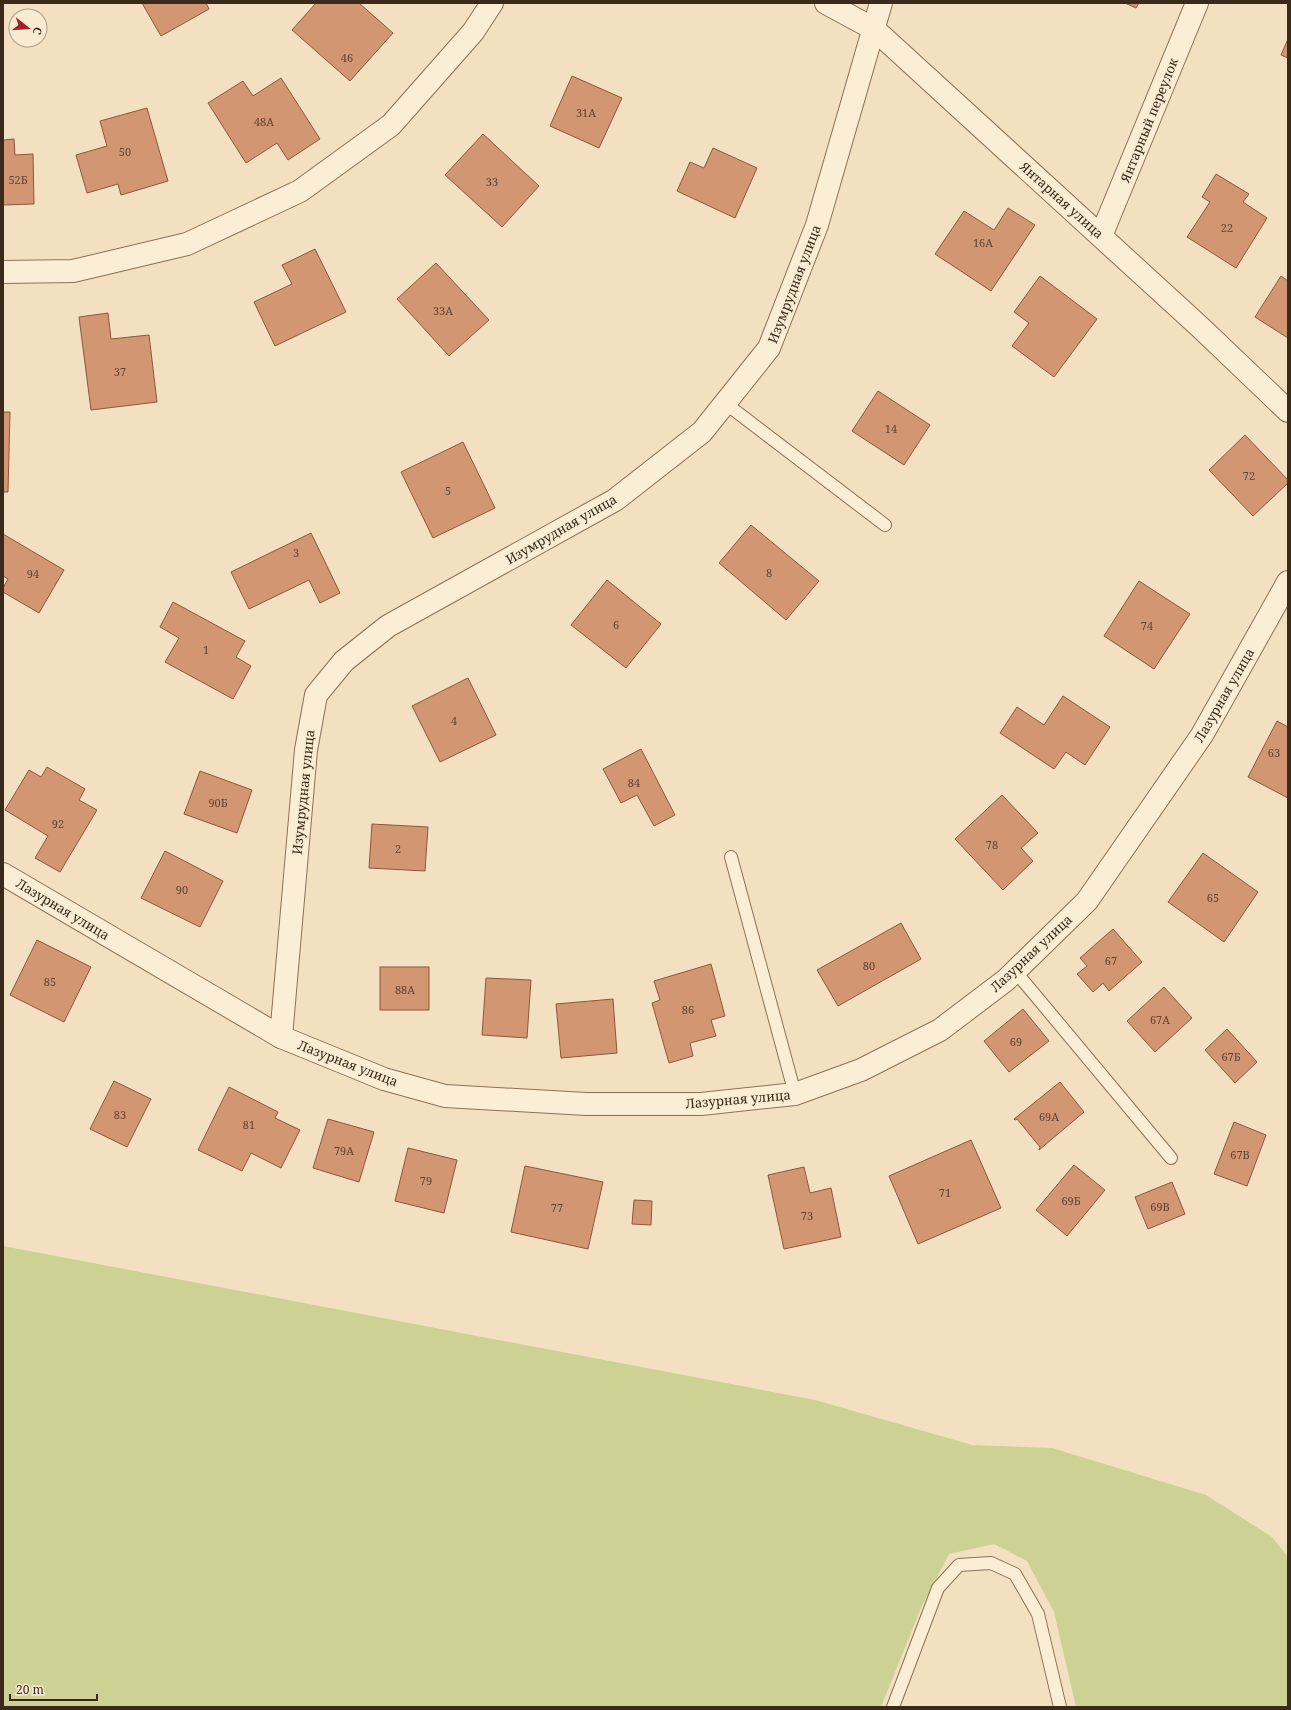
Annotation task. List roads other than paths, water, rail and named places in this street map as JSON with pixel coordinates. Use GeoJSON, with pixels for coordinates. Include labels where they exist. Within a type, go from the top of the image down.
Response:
{"type":"FeatureCollection","features":[{"type":"Feature","properties":{"kind":"street"},"geometry":{"type":"LineString","coordinates":[[3,272],[72,271],[187,244],[300,191],[391,125],[473,32],[492,3]]}},
{"type":"Feature","properties":{"kind":"street","name":"Янтарная улица"},"geometry":{"type":"LineString","coordinates":[[826,3],[874,29],[1200,326],[1288,411]]}},
{"type":"Feature","properties":{"kind":"street","name":"Изумрудная улица"},"geometry":{"type":"LineString","coordinates":[[280,1037],[306,750],[316,695],[344,661],[388,626],[616,500],[702,432],[769,348],[817,225],[881,3]]}},
{"type":"Feature","properties":{"kind":"street","name":"Янтарный переулок"},"geometry":{"type":"LineString","coordinates":[[1101,236],[1197,3]]}},
{"type":"Feature","properties":{"kind":"street","name":"Лазурная улица"},"geometry":{"type":"LineString","coordinates":[[3,874],[280,1037],[384,1079],[445,1096],[586,1104],[701,1104],[795,1094],[860,1070],[940,1030],[1015,971],[1087,902],[1202,735],[1288,582]]}},
{"type":"Feature","properties":{"kind":"lane"},"geometry":{"type":"LineString","coordinates":[[725,403],[885,525]]}},
{"type":"Feature","properties":{"kind":"lane"},"geometry":{"type":"LineString","coordinates":[[731,857],[795,1094]]}},
{"type":"Feature","properties":{"kind":"lane"},"geometry":{"type":"LineString","coordinates":[[1015,971],[1171,1158]]}},
{"type":"Feature","properties":{"kind":"lane"},"geometry":{"type":"LineString","coordinates":[[894,1707],[938,1588],[959,1565],[990,1563],[1015,1574],[1038,1614],[1060,1707]]}}]}
